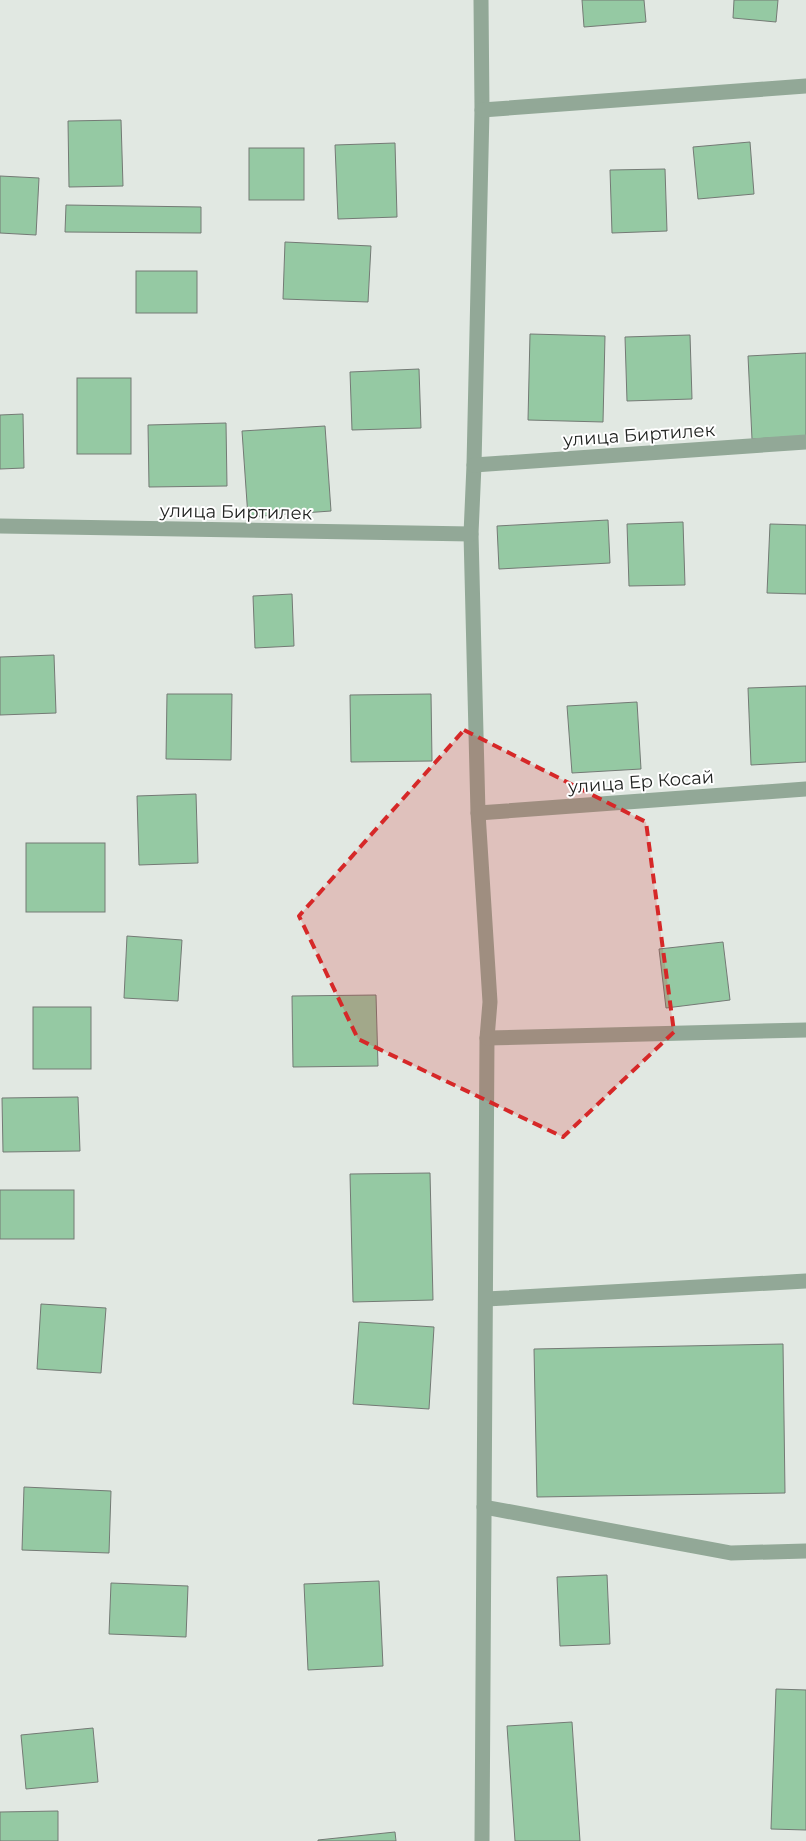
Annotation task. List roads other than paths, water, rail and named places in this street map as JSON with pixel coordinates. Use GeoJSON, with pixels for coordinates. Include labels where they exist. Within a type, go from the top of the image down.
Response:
{"type":"FeatureCollection","features":[{"type":"Feature","properties":{"kind":"street"},"geometry":{"type":"LineString","coordinates":[[481,0],[482,110],[471,534],[478,813],[490,1002],[487,1038],[482,1841]]}},
{"type":"Feature","properties":{"kind":"street"},"geometry":{"type":"LineString","coordinates":[[482,110],[806,86]]}},
{"type":"Feature","properties":{"kind":"street","name":"улица Биртилек"},"geometry":{"type":"LineString","coordinates":[[474,465],[806,442]]}},
{"type":"Feature","properties":{"kind":"street","name":"улица Биртилек"},"geometry":{"type":"LineString","coordinates":[[0,526],[471,534]]}},
{"type":"Feature","properties":{"kind":"street","name":"улица Ер Косай"},"geometry":{"type":"LineString","coordinates":[[478,813],[806,789]]}},
{"type":"Feature","properties":{"kind":"street"},"geometry":{"type":"LineString","coordinates":[[487,1038],[806,1030]]}},
{"type":"Feature","properties":{"kind":"street"},"geometry":{"type":"LineString","coordinates":[[486,1300],[806,1281]]}},
{"type":"Feature","properties":{"kind":"street"},"geometry":{"type":"LineString","coordinates":[[484,1507],[731,1553],[806,1551]]}}]}
